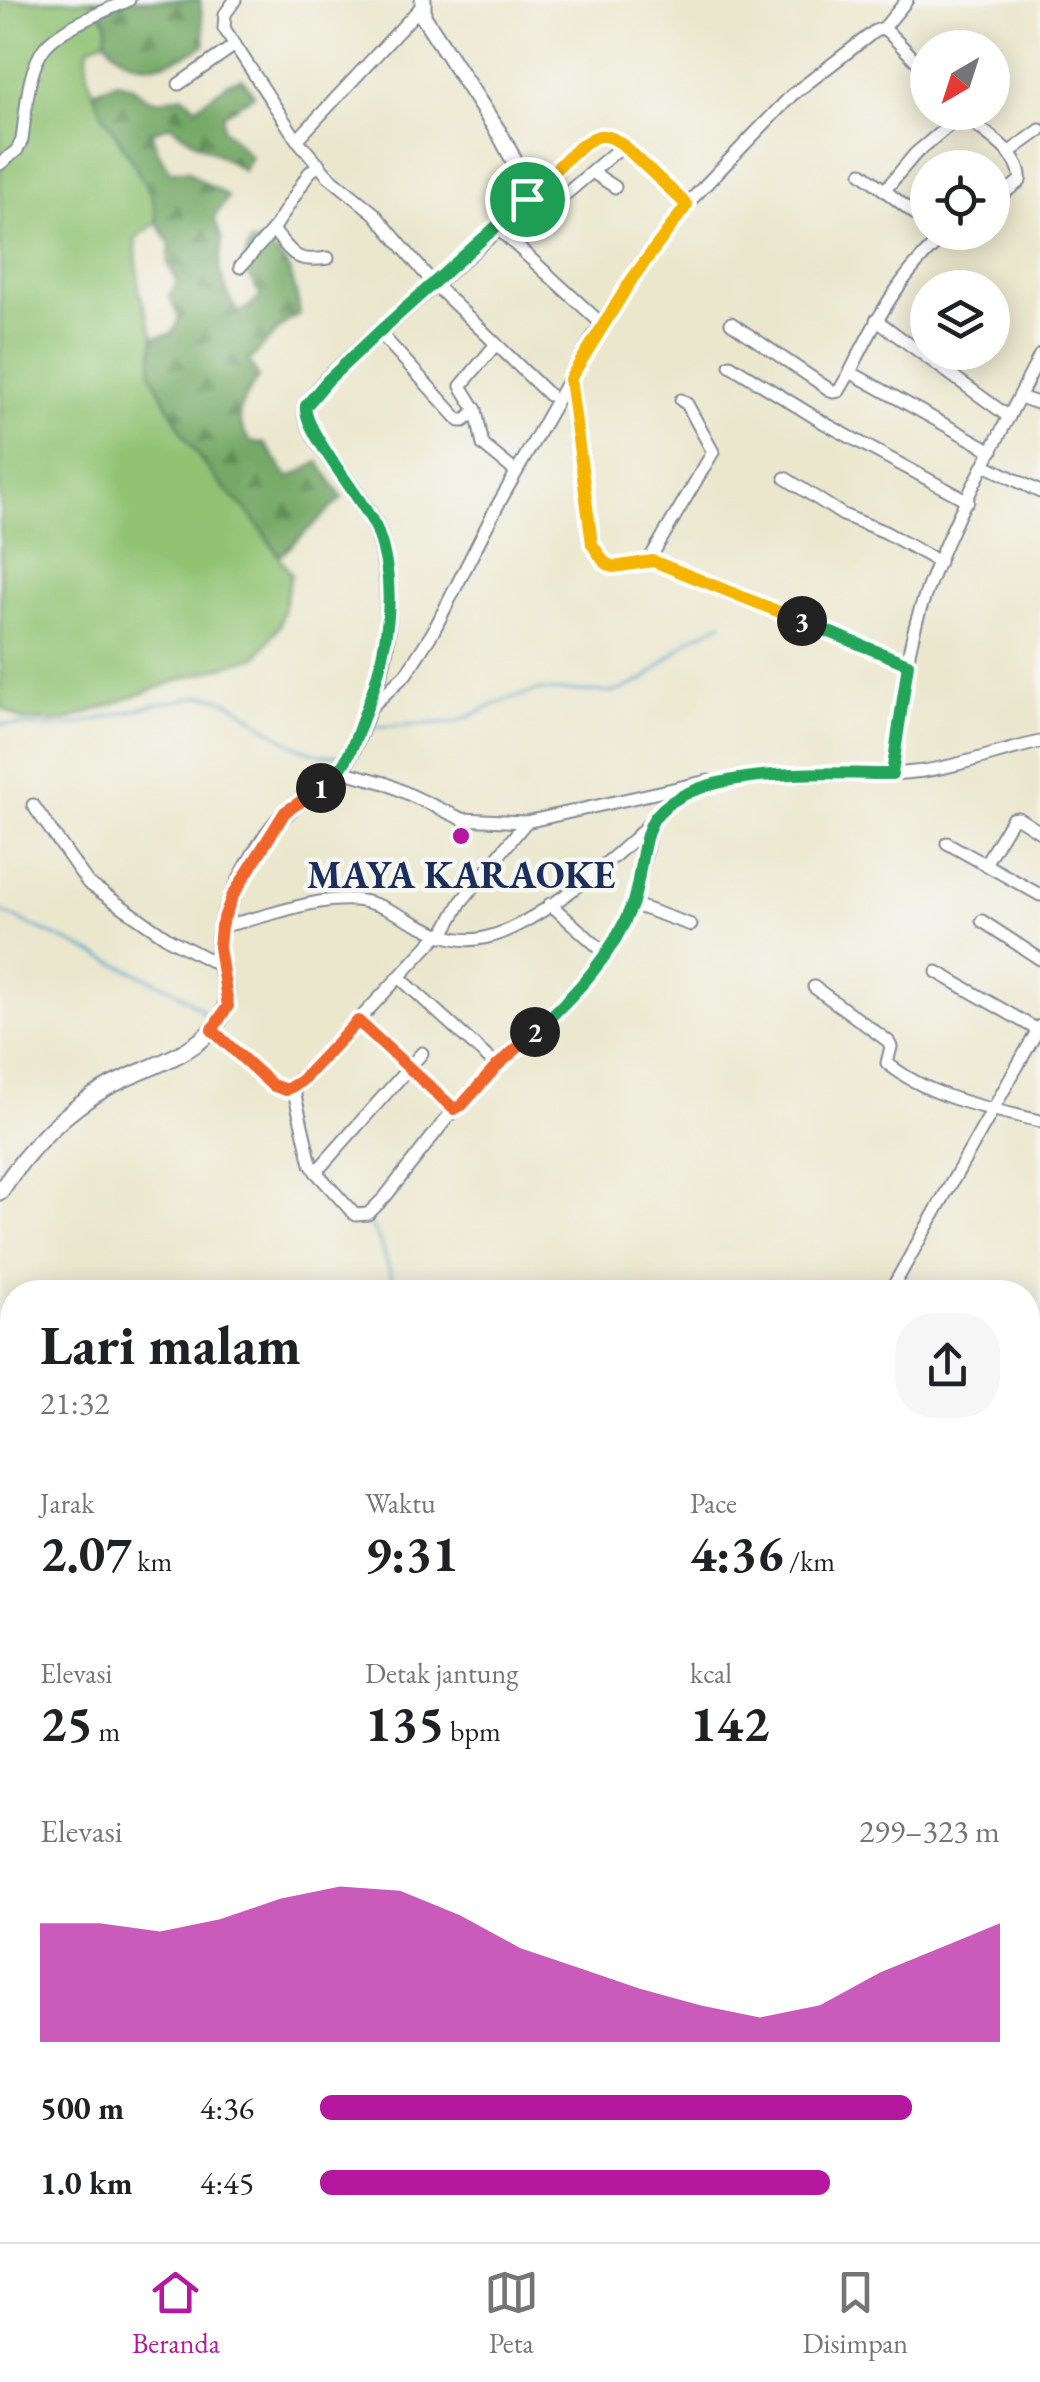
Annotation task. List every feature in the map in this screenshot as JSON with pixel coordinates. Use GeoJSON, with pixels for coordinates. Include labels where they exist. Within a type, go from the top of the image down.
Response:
{"type":"FeatureCollection","features":[{"type":"Feature","properties":{"kind":"street"},"geometry":{"type":"LineString","coordinates":[[0,164],[17,150],[22,140],[35,66],[46,45],[129,0]]}},
{"type":"Feature","properties":{"kind":"street"},"geometry":{"type":"LineString","coordinates":[[236,0],[222,21],[297,140],[374,213],[433,283],[549,394]]}},
{"type":"Feature","properties":{"kind":"street"},"geometry":{"type":"LineString","coordinates":[[365,713],[406,674],[424,646],[516,472],[602,324],[687,205],[801,86],[884,28],[907,0]]}},
{"type":"Feature","properties":{"kind":"street"},"geometry":{"type":"LineString","coordinates":[[297,140],[422,3],[438,43],[527,182],[534,192],[557,202]]}},
{"type":"Feature","properties":{"kind":"street"},"geometry":{"type":"LineString","coordinates":[[884,28],[910,55]]}},
{"type":"Feature","properties":{"kind":"street"},"geometry":{"type":"LineString","coordinates":[[179,84],[235,45]]}},
{"type":"Feature","properties":{"kind":"street"},"geometry":{"type":"LineString","coordinates":[[885,190],[915,154],[942,130]]}},
{"type":"Feature","properties":{"kind":"street"},"geometry":{"type":"LineString","coordinates":[[980,130],[1004,150]]}},
{"type":"Feature","properties":{"kind":"street"},"geometry":{"type":"LineString","coordinates":[[1010,152],[1040,130]]}},
{"type":"Feature","properties":{"kind":"street"},"geometry":{"type":"LineString","coordinates":[[0,1192],[45,1133],[75,1107],[186,1049],[211,1031],[228,1006],[221,966],[221,926],[232,897],[285,812],[341,772],[365,713],[386,644],[385,564],[378,534],[366,508],[307,423],[304,413],[316,392],[586,142],[600,136],[612,137],[687,205]]}},
{"type":"Feature","properties":{"kind":"street"},"geometry":{"type":"LineString","coordinates":[[540,217],[623,145]]}},
{"type":"Feature","properties":{"kind":"street"},"geometry":{"type":"LineString","coordinates":[[1010,156],[1022,177],[1010,187]]}},
{"type":"Feature","properties":{"kind":"street"},"geometry":{"type":"LineString","coordinates":[[240,266],[273,230],[309,172],[319,164]]}},
{"type":"Feature","properties":{"kind":"street"},"geometry":{"type":"LineString","coordinates":[[592,172],[615,187]]}},
{"type":"Feature","properties":{"kind":"street"},"geometry":{"type":"LineString","coordinates":[[862,173],[910,210]]}},
{"type":"Feature","properties":{"kind":"street"},"geometry":{"type":"LineString","coordinates":[[496,227],[602,324]]}},
{"type":"Feature","properties":{"kind":"street"},"geometry":{"type":"LineString","coordinates":[[273,230],[300,259],[308,263],[328,258]]}},
{"type":"Feature","properties":{"kind":"street"},"geometry":{"type":"LineString","coordinates":[[731,323],[835,393],[876,320],[929,250]]}},
{"type":"Feature","properties":{"kind":"street"},"geometry":{"type":"LineString","coordinates":[[876,320],[1009,417]]}},
{"type":"Feature","properties":{"kind":"street"},"geometry":{"type":"LineString","coordinates":[[379,332],[460,421],[476,410]]}},
{"type":"Feature","properties":{"kind":"street"},"geometry":{"type":"LineString","coordinates":[[496,344],[461,384],[476,410],[483,444],[516,472]]}},
{"type":"Feature","properties":{"kind":"street"},"geometry":{"type":"LineString","coordinates":[[892,774],[920,607],[1040,355]]}},
{"type":"Feature","properties":{"kind":"street"},"geometry":{"type":"LineString","coordinates":[[730,365],[826,424],[968,501]]}},
{"type":"Feature","properties":{"kind":"street"},"geometry":{"type":"LineString","coordinates":[[850,372],[992,452]]}},
{"type":"Feature","properties":{"kind":"street"},"geometry":{"type":"LineString","coordinates":[[570,379],[592,544],[604,562],[613,567],[649,560],[908,664]]}},
{"type":"Feature","properties":{"kind":"street"},"geometry":{"type":"LineString","coordinates":[[1020,397],[1040,404]]}},
{"type":"Feature","properties":{"kind":"street"},"geometry":{"type":"LineString","coordinates":[[649,560],[714,452],[688,404],[681,400]]}},
{"type":"Feature","properties":{"kind":"street"},"geometry":{"type":"LineString","coordinates":[[985,465],[1040,492]]}},
{"type":"Feature","properties":{"kind":"street"},"geometry":{"type":"LineString","coordinates":[[784,478],[843,515],[886,532],[939,562]]}},
{"type":"Feature","properties":{"kind":"street"},"geometry":{"type":"LineString","coordinates":[[341,772],[385,783],[462,819],[526,822],[697,782],[920,772],[1040,742]]}},
{"type":"Feature","properties":{"kind":"street"},"geometry":{"type":"LineString","coordinates":[[221,926],[313,903],[346,900],[378,906],[440,935],[471,940],[496,935],[550,904],[617,854],[686,793],[729,782]]}},
{"type":"Feature","properties":{"kind":"street"},"geometry":{"type":"LineString","coordinates":[[34,805],[88,883],[169,939],[221,966]]}},
{"type":"Feature","properties":{"kind":"street"},"geometry":{"type":"LineString","coordinates":[[985,864],[1012,819],[1018,818],[1040,832]]}},
{"type":"Feature","properties":{"kind":"street"},"geometry":{"type":"LineString","coordinates":[[293,1087],[310,1164],[351,1212],[358,1216],[368,1214],[454,1109],[570,1000],[596,970],[632,904],[653,819]]}},
{"type":"Feature","properties":{"kind":"street"},"geometry":{"type":"LineString","coordinates":[[211,1031],[272,1085],[286,1090],[293,1087],[440,935],[460,902],[526,822]]}},
{"type":"Feature","properties":{"kind":"street"},"geometry":{"type":"LineString","coordinates":[[947,843],[1040,895]]}},
{"type":"Feature","properties":{"kind":"street"},"geometry":{"type":"LineString","coordinates":[[550,904],[605,954]]}},
{"type":"Feature","properties":{"kind":"street"},"geometry":{"type":"LineString","coordinates":[[632,904],[691,925]]}},
{"type":"Feature","properties":{"kind":"street"},"geometry":{"type":"LineString","coordinates":[[982,921],[1040,959]]}},
{"type":"Feature","properties":{"kind":"street"},"geometry":{"type":"LineString","coordinates":[[897,1280],[1038,1033],[937,972]]}},
{"type":"Feature","properties":{"kind":"street"},"geometry":{"type":"LineString","coordinates":[[400,977],[497,1066]]}},
{"type":"Feature","properties":{"kind":"street"},"geometry":{"type":"LineString","coordinates":[[814,987],[888,1041],[887,1063],[913,1082],[953,1098],[1040,1121]]}},
{"type":"Feature","properties":{"kind":"street"},"geometry":{"type":"LineString","coordinates":[[358,1021],[454,1109]]}},
{"type":"Feature","properties":{"kind":"street"},"geometry":{"type":"LineString","coordinates":[[316,1172],[422,1053]]}},
{"type":"Feature","properties":{"kind":"green space"},"geometry":{"type":"Polygon","coordinates":[[[0,0],[92,0],[107,23],[105,40],[90,46],[90,81],[152,198],[157,222],[135,239],[139,290],[154,337],[151,373],[188,442],[217,481],[251,515],[291,574],[280,625],[257,657],[65,721],[24,721],[0,707],[0,0]]]}},
{"type":"Feature","properties":{"kind":"green space"},"geometry":{"type":"Polygon","coordinates":[[[92,0],[200,0],[205,45],[165,63],[152,65],[128,60],[105,40],[107,23],[92,0]]]}},
{"type":"Feature","properties":{"kind":"green space"},"geometry":{"type":"Polygon","coordinates":[[[242,78],[254,95],[223,115],[223,128],[251,157],[243,171],[171,125],[152,132],[157,150],[170,171],[188,171],[228,197],[214,218],[222,240],[219,270],[231,302],[240,313],[261,297],[246,263],[251,242],[274,251],[292,278],[300,314],[284,324],[249,361],[258,377],[240,409],[240,423],[250,441],[265,444],[289,478],[319,462],[342,498],[280,556],[251,515],[217,481],[188,442],[151,373],[154,337],[173,333],[179,318],[169,295],[178,283],[168,264],[170,244],[157,222],[154,200],[93,91],[117,82],[159,101],[182,95],[196,107],[230,82],[242,78]]]}},
{"type":"Feature","properties":{"kind":"waterway"},"geometry":{"type":"LineString","coordinates":[[363,741],[374,727],[457,722],[505,700],[540,690],[616,692],[644,680],[690,639],[722,623]]}},
{"type":"Feature","properties":{"kind":"waterway"},"geometry":{"type":"LineString","coordinates":[[0,724],[67,726],[204,696],[236,706],[301,748],[342,755]]}},
{"type":"Feature","properties":{"kind":"waterway"},"geometry":{"type":"LineString","coordinates":[[0,911],[174,990],[203,1011],[206,1023]]}},
{"type":"Feature","properties":{"kind":"waterway"},"geometry":{"type":"LineString","coordinates":[[262,1084],[278,1109],[297,1168],[308,1183],[333,1198]]}},
{"type":"Feature","properties":{"kind":"waterway"},"geometry":{"type":"LineString","coordinates":[[365,1219],[380,1243],[393,1280]]}},
{"type":"Feature","properties":{"kind":"place","name":"MAYA KARAOKE"},"geometry":{"type":"Point","coordinates":[461,836]}},
{"type":"Feature","properties":{"kind":"route"},"geometry":{"type":"LineString","coordinates":[[600,136],[612,137],[622,144],[687,205],[595,333],[570,379],[592,544],[604,562],[613,567],[653,561],[908,664],[892,774],[796,775],[736,781],[686,793],[670,802],[653,819],[632,904],[596,970],[460,1107],[454,1109],[358,1021],[301,1081],[286,1090],[278,1088],[212,1030],[228,1006],[229,995],[221,966],[221,926],[232,897],[285,812],[341,772],[379,673],[386,644],[388,591],[378,534],[366,508],[304,413],[328,380],[527,199],[586,142],[600,136]]}}]}
